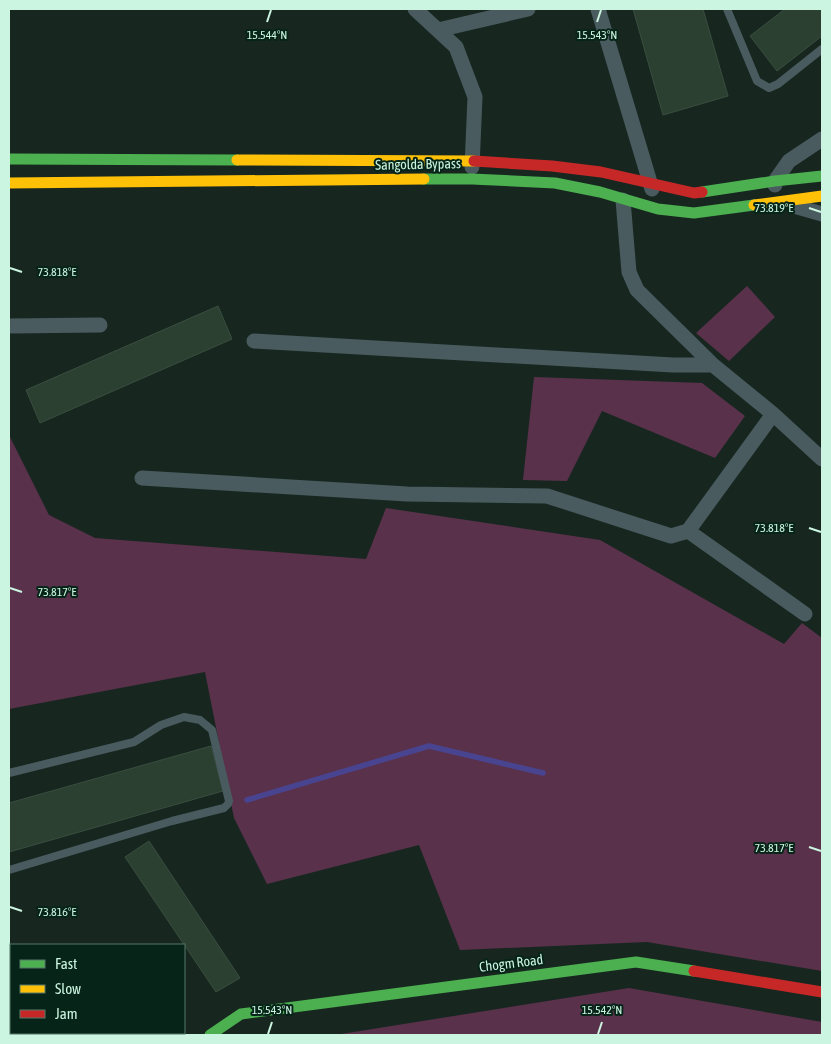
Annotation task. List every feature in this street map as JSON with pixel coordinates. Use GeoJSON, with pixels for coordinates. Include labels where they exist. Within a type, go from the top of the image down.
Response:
{"type":"FeatureCollection","features":[{"type":"Feature","properties":{"kind":"main road","name":"Sangolda Bypass"},"geometry":{"type":"LineString","coordinates":[[9,160],[472,161],[581,169],[694,193],[775,180],[822,176]]}},
{"type":"Feature","properties":{"kind":"main road","name":"Sangolda Bypass"},"geometry":{"type":"LineString","coordinates":[[9,183],[472,179],[554,184],[600,192],[623,200],[658,208],[694,212],[822,196]]}},
{"type":"Feature","properties":{"kind":"main road","name":"Chogm Road"},"geometry":{"type":"LineString","coordinates":[[210,1035],[241,1014],[636,962],[822,992]]}},
{"type":"Feature","properties":{"kind":"street"},"geometry":{"type":"LineString","coordinates":[[415,9],[456,47],[475,97],[472,179]]}},
{"type":"Feature","properties":{"kind":"street"},"geometry":{"type":"LineString","coordinates":[[438,30],[528,9]]}},
{"type":"Feature","properties":{"kind":"street"},"geometry":{"type":"LineString","coordinates":[[598,9],[658,208]]}},
{"type":"Feature","properties":{"kind":"street"},"geometry":{"type":"LineString","coordinates":[[822,139],[789,161],[775,180],[778,201],[822,214]]}},
{"type":"Feature","properties":{"kind":"street"},"geometry":{"type":"LineString","coordinates":[[623,200],[629,272],[637,290],[713,364],[773,414],[822,459]]}},
{"type":"Feature","properties":{"kind":"street"},"geometry":{"type":"LineString","coordinates":[[9,326],[100,325]]}},
{"type":"Feature","properties":{"kind":"street"},"geometry":{"type":"LineString","coordinates":[[254,341],[673,365],[713,364]]}},
{"type":"Feature","properties":{"kind":"street"},"geometry":{"type":"LineString","coordinates":[[142,478],[407,494],[547,496],[671,536],[688,531],[773,414]]}},
{"type":"Feature","properties":{"kind":"street"},"geometry":{"type":"LineString","coordinates":[[688,531],[805,614]]}},
{"type":"Feature","properties":{"kind":"lane"},"geometry":{"type":"LineString","coordinates":[[730,10],[757,82],[769,88],[778,84],[822,49]]}},
{"type":"Feature","properties":{"kind":"lane"},"geometry":{"type":"LineString","coordinates":[[9,772],[134,742],[162,726],[184,717],[200,720],[212,730],[229,801],[224,808],[172,821],[9,870]]}},
{"type":"Feature","properties":{"kind":"shaded area"},"geometry":{"type":"Polygon","coordinates":[[[747,286],[775,317],[729,361],[696,333],[747,286]]]}},
{"type":"Feature","properties":{"kind":"shaded area"},"geometry":{"type":"Polygon","coordinates":[[[534,377],[702,383],[745,416],[715,458],[602,411],[567,481],[523,480],[534,377]]]}},
{"type":"Feature","properties":{"kind":"shaded area"},"geometry":{"type":"Polygon","coordinates":[[[9,435],[49,515],[95,538],[366,559],[386,508],[600,540],[784,644],[802,623],[822,638],[822,971],[647,942],[460,950],[419,845],[267,884],[234,818],[205,672],[9,709],[9,435]]]}},
{"type":"Feature","properties":{"kind":"shaded area"},"geometry":{"type":"Polygon","coordinates":[[[629,988],[822,1022],[822,1035],[335,1035],[629,988]]]}},
{"type":"Feature","properties":{"kind":"building"},"geometry":{"type":"Polygon","coordinates":[[[633,9],[703,9],[728,96],[663,115],[633,9]]]}},
{"type":"Feature","properties":{"kind":"building"},"geometry":{"type":"Polygon","coordinates":[[[785,9],[822,9],[822,36],[777,71],[750,36],[785,9]]]}},
{"type":"Feature","properties":{"kind":"building"},"geometry":{"type":"Polygon","coordinates":[[[218,306],[232,339],[40,423],[26,390],[218,306]]]}},
{"type":"Feature","properties":{"kind":"building"},"geometry":{"type":"Polygon","coordinates":[[[211,746],[223,791],[9,852],[9,803],[211,746]]]}},
{"type":"Feature","properties":{"kind":"building"},"geometry":{"type":"Polygon","coordinates":[[[149,841],[240,978],[216,992],[125,857],[149,841]]]}},
{"type":"Feature","properties":{"kind":"waterway"},"geometry":{"type":"LineString","coordinates":[[247,800],[429,746],[543,773]]}},
{"type":"Feature","properties":{"kind":"traffic: fast"},"geometry":{"type":"LineString","coordinates":[[9,159],[237,160]]}},
{"type":"Feature","properties":{"kind":"traffic: fast"},"geometry":{"type":"LineString","coordinates":[[702,192],[822,176]]}},
{"type":"Feature","properties":{"kind":"traffic: fast"},"geometry":{"type":"LineString","coordinates":[[424,179],[555,183],[600,192],[658,209],[694,213],[754,205]]}},
{"type":"Feature","properties":{"kind":"traffic: fast"},"geometry":{"type":"LineString","coordinates":[[210,1035],[241,1014],[636,962],[694,971]]}},
{"type":"Feature","properties":{"kind":"traffic: slow"},"geometry":{"type":"LineString","coordinates":[[237,160],[474,161]]}},
{"type":"Feature","properties":{"kind":"traffic: slow"},"geometry":{"type":"LineString","coordinates":[[9,183],[424,179]]}},
{"type":"Feature","properties":{"kind":"traffic: slow"},"geometry":{"type":"LineString","coordinates":[[754,205],[822,196]]}},
{"type":"Feature","properties":{"kind":"traffic: jam"},"geometry":{"type":"LineString","coordinates":[[474,161],[552,166],[601,172],[694,193],[702,192]]}},
{"type":"Feature","properties":{"kind":"traffic: jam"},"geometry":{"type":"LineString","coordinates":[[694,971],[822,992]]}}]}
